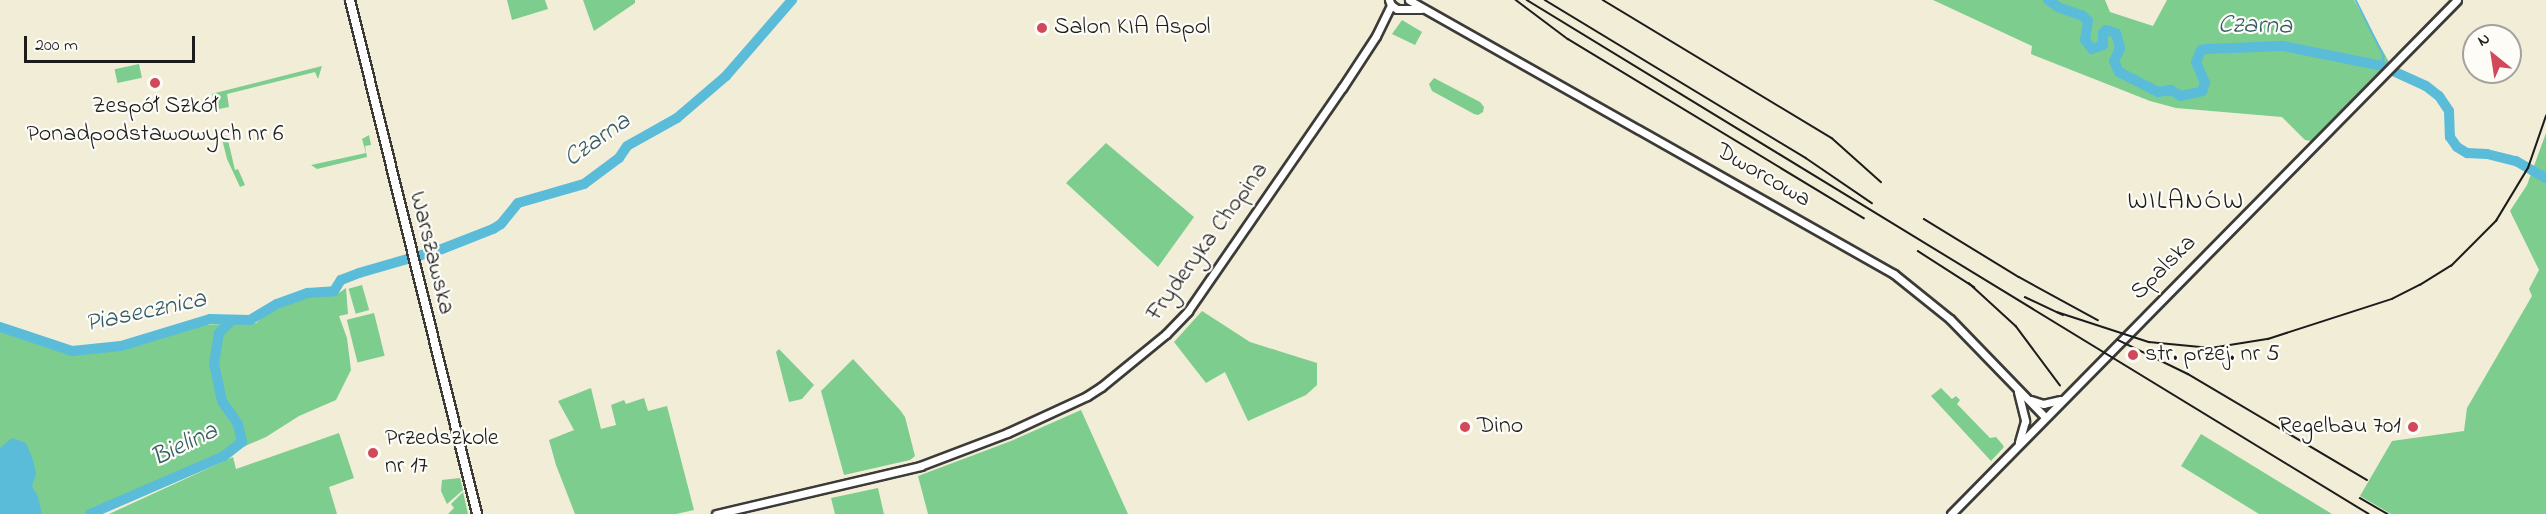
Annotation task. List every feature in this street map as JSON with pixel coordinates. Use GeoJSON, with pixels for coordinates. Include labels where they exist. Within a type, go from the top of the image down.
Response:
{"type":"FeatureCollection","features":[{"type":"Feature","properties":{"kind":"main road","name":"Warszawska"},"geometry":{"type":"LineString","coordinates":[[350,0],[477,514]]}},
{"type":"Feature","properties":{"kind":"street","name":"Spalska"},"geometry":{"type":"LineString","coordinates":[[1951,514],[2457,0]]}},
{"type":"Feature","properties":{"kind":"street","name":"Dworcowa"},"geometry":{"type":"LineString","coordinates":[[1399,4],[1429,11],[1893,274],[1950,319],[2045,417]]}},
{"type":"Feature","properties":{"kind":"street","name":"Fryderyka Chopina"},"geometry":{"type":"LineString","coordinates":[[716,514],[920,466],[1006,433],[1087,396],[1101,387],[1152,346],[1183,316],[1399,4]]}},
{"type":"Feature","properties":{"kind":"street"},"geometry":{"type":"LineString","coordinates":[[2014,385],[2025,414],[2024,430],[2017,447]]}},
{"type":"Feature","properties":{"kind":"street"},"geometry":{"type":"LineString","coordinates":[[2025,396],[2043,404],[2063,399]]}},
{"type":"Feature","properties":{"kind":"green space"},"geometry":{"type":"Polygon","coordinates":[[[507,0],[545,0],[548,9],[512,20],[507,0]]]}},
{"type":"Feature","properties":{"kind":"green space"},"geometry":{"type":"Polygon","coordinates":[[[583,0],[635,0],[635,3],[594,31],[583,0]]]}},
{"type":"Feature","properties":{"kind":"green space"},"geometry":{"type":"Polygon","coordinates":[[[1933,0],[2105,0],[2110,12],[2153,26],[2167,0],[2354,0],[2389,62],[2311,141],[2305,140],[2282,117],[2176,108],[2150,101],[2031,54],[2032,46],[1933,0]]]}},
{"type":"Feature","properties":{"kind":"green space"},"geometry":{"type":"Polygon","coordinates":[[[1402,20],[1422,32],[1415,45],[1392,34],[1402,20]]]}},
{"type":"Feature","properties":{"kind":"green space"},"geometry":{"type":"Polygon","coordinates":[[[139,64],[142,78],[117,83],[115,69],[139,64]]]}},
{"type":"Feature","properties":{"kind":"green space"},"geometry":{"type":"Polygon","coordinates":[[[322,66],[318,79],[315,72],[227,94],[229,107],[219,109],[215,105],[212,94],[322,66]]]}},
{"type":"Feature","properties":{"kind":"green space"},"geometry":{"type":"Polygon","coordinates":[[[1434,78],[1480,102],[1484,107],[1483,112],[1478,115],[1474,114],[1432,91],[1429,84],[1434,78]]]}},
{"type":"Feature","properties":{"kind":"green space"},"geometry":{"type":"Polygon","coordinates":[[[2546,133],[2546,514],[2391,514],[2360,496],[2392,441],[2464,431],[2467,408],[2532,296],[2529,289],[2539,270],[2510,211],[2527,185],[2546,133]]]}},
{"type":"Feature","properties":{"kind":"green space"},"geometry":{"type":"Polygon","coordinates":[[[221,135],[227,136],[235,170],[238,169],[245,185],[240,187],[227,159],[221,135]]]}},
{"type":"Feature","properties":{"kind":"green space"},"geometry":{"type":"Polygon","coordinates":[[[369,135],[371,145],[365,146],[367,157],[317,169],[311,165],[366,153],[362,139],[369,135]]]}},
{"type":"Feature","properties":{"kind":"green space"},"geometry":{"type":"Polygon","coordinates":[[[1106,143],[1194,217],[1158,267],[1066,183],[1106,143]]]}},
{"type":"Feature","properties":{"kind":"green space"},"geometry":{"type":"Polygon","coordinates":[[[362,285],[369,310],[356,314],[349,289],[362,285]]]}},
{"type":"Feature","properties":{"kind":"green space"},"geometry":{"type":"Polygon","coordinates":[[[346,288],[348,314],[339,316],[347,338],[351,370],[336,400],[299,416],[266,437],[89,514],[0,514],[0,330],[72,352],[120,347],[196,325],[256,323],[268,313],[309,296],[336,295],[346,288]]]}},
{"type":"Feature","properties":{"kind":"green space"},"geometry":{"type":"Polygon","coordinates":[[[1202,311],[1250,342],[1317,363],[1317,385],[1306,395],[1248,421],[1225,372],[1206,383],[1174,342],[1202,311]]]}},
{"type":"Feature","properties":{"kind":"green space"},"geometry":{"type":"Polygon","coordinates":[[[374,313],[385,356],[357,362],[347,320],[374,313]]]}},
{"type":"Feature","properties":{"kind":"green space"},"geometry":{"type":"Polygon","coordinates":[[[779,349],[814,385],[802,399],[789,402],[776,352],[779,349]]]}},
{"type":"Feature","properties":{"kind":"green space"},"geometry":{"type":"Polygon","coordinates":[[[853,359],[905,417],[915,456],[910,460],[844,475],[821,391],[853,359]]]}},
{"type":"Feature","properties":{"kind":"green space"},"geometry":{"type":"Polygon","coordinates":[[[591,388],[601,429],[616,425],[611,405],[624,400],[626,404],[644,398],[648,411],[667,406],[694,510],[676,514],[575,514],[549,440],[574,430],[558,401],[591,388]]]}},
{"type":"Feature","properties":{"kind":"green space"},"geometry":{"type":"Polygon","coordinates":[[[1941,388],[1952,399],[1956,396],[1960,400],[1957,404],[1990,438],[1996,437],[2002,444],[2004,447],[1991,461],[1931,396],[1941,388]]]}},
{"type":"Feature","properties":{"kind":"green space"},"geometry":{"type":"Polygon","coordinates":[[[1081,410],[1128,514],[928,514],[918,476],[1011,441],[1081,410]]]}},
{"type":"Feature","properties":{"kind":"green space"},"geometry":{"type":"Polygon","coordinates":[[[339,433],[354,478],[329,487],[337,514],[109,514],[233,457],[236,469],[339,433]]]}},
{"type":"Feature","properties":{"kind":"green space"},"geometry":{"type":"Polygon","coordinates":[[[2201,434],[2332,514],[2259,514],[2181,466],[2201,434]]]}},
{"type":"Feature","properties":{"kind":"green space"},"geometry":{"type":"Polygon","coordinates":[[[460,478],[463,490],[447,504],[441,491],[442,480],[460,478]]]}},
{"type":"Feature","properties":{"kind":"green space"},"geometry":{"type":"Polygon","coordinates":[[[878,488],[884,514],[835,514],[831,498],[878,488]]]}},
{"type":"Feature","properties":{"kind":"green space"},"geometry":{"type":"Polygon","coordinates":[[[463,492],[468,514],[448,514],[454,508],[451,504],[463,492]]]}},
{"type":"Feature","properties":{"kind":"water"},"geometry":{"type":"Polygon","coordinates":[[[12,438],[26,443],[33,460],[36,473],[32,486],[38,497],[42,514],[0,514],[0,448],[12,438]]]}},
{"type":"Feature","properties":{"kind":"waterway","name":"Czarna"},"geometry":{"type":"LineString","coordinates":[[0,327],[72,351],[121,346],[210,319],[250,320],[277,304],[308,293],[334,291],[341,280],[359,273],[442,249],[493,229],[501,224],[518,203],[584,184],[619,158],[627,146],[677,118],[726,76],[792,0]]}},
{"type":"Feature","properties":{"kind":"waterway","name":"Czarna"},"geometry":{"type":"LineString","coordinates":[[2048,0],[2060,8],[2083,16],[2088,21],[2085,40],[2092,49],[2103,45],[2103,33],[2106,30],[2116,33],[2120,48],[2114,61],[2119,72],[2158,92],[2171,90],[2181,96],[2202,91],[2205,83],[2196,62],[2201,50],[2207,49],[2283,46],[2382,66],[2426,86],[2439,96],[2449,111],[2450,137],[2457,147],[2467,153],[2487,154],[2516,161],[2546,178]]}},
{"type":"Feature","properties":{"kind":"waterway"},"geometry":{"type":"LineString","coordinates":[[2356,0],[2384,56],[2382,66]]}},
{"type":"Feature","properties":{"kind":"waterway","name":"Bielina"},"geometry":{"type":"LineString","coordinates":[[90,514],[224,456],[242,442],[238,424],[222,401],[214,364],[219,333],[232,320]]}},
{"type":"Feature","properties":{"kind":"railway"},"geometry":{"type":"LineString","coordinates":[[1516,0],[1568,39],[1864,218]]}},
{"type":"Feature","properties":{"kind":"railway"},"geometry":{"type":"LineString","coordinates":[[1527,0],[2369,514]]}},
{"type":"Feature","properties":{"kind":"railway"},"geometry":{"type":"LineString","coordinates":[[1545,0],[1806,158],[1872,203]]}},
{"type":"Feature","properties":{"kind":"railway"},"geometry":{"type":"LineString","coordinates":[[1603,0],[1832,138],[1881,182]]}},
{"type":"Feature","properties":{"kind":"railway"},"geometry":{"type":"LineString","coordinates":[[2057,312],[2149,342],[2211,348],[2268,339],[2392,299],[2451,266],[2496,221],[2528,168],[2546,116]]}},
{"type":"Feature","properties":{"kind":"railway"},"geometry":{"type":"LineString","coordinates":[[1924,219],[2019,277],[2098,320]]}},
{"type":"Feature","properties":{"kind":"railway"},"geometry":{"type":"LineString","coordinates":[[1918,251],[1974,287]]}},
{"type":"Feature","properties":{"kind":"railway"},"geometry":{"type":"LineString","coordinates":[[1969,283],[2016,326],[2060,385]]}},
{"type":"Feature","properties":{"kind":"railway"},"geometry":{"type":"LineString","coordinates":[[2025,297],[2063,315]]}},
{"type":"Feature","properties":{"kind":"railway"},"geometry":{"type":"LineString","coordinates":[[2118,340],[2188,374],[2367,480]]}},
{"type":"Feature","properties":{"kind":"railway"},"geometry":{"type":"LineString","coordinates":[[2360,498],[2388,514]]}},
{"type":"Feature","properties":{"kind":"place","name":"Salon KIA Aspol"},"geometry":{"type":"Point","coordinates":[1042,28]}},
{"type":"Feature","properties":{"kind":"place","name":"Zespół Szkół Ponadpodstawowych nr 6"},"geometry":{"type":"Point","coordinates":[155,83]}},
{"type":"Feature","properties":{"kind":"place","name":"str. przej. nr 5"},"geometry":{"type":"Point","coordinates":[2133,355]}},
{"type":"Feature","properties":{"kind":"place","name":"Dino"},"geometry":{"type":"Point","coordinates":[1465,427]}},
{"type":"Feature","properties":{"kind":"place","name":"Regelbau 701"},"geometry":{"type":"Point","coordinates":[2413,427]}},
{"type":"Feature","properties":{"kind":"place","name":"Przedszkole nr 17"},"geometry":{"type":"Point","coordinates":[373,453]}},
{"type":"Feature","properties":{"kind":"district","name":"WILANÓW"},"geometry":{"type":"Point","coordinates":[2186,203]}},
{"type":"Feature","properties":{"kind":"water label","name":"Piasecznica"},"geometry":{"type":"Point","coordinates":[146,313]}}]}
